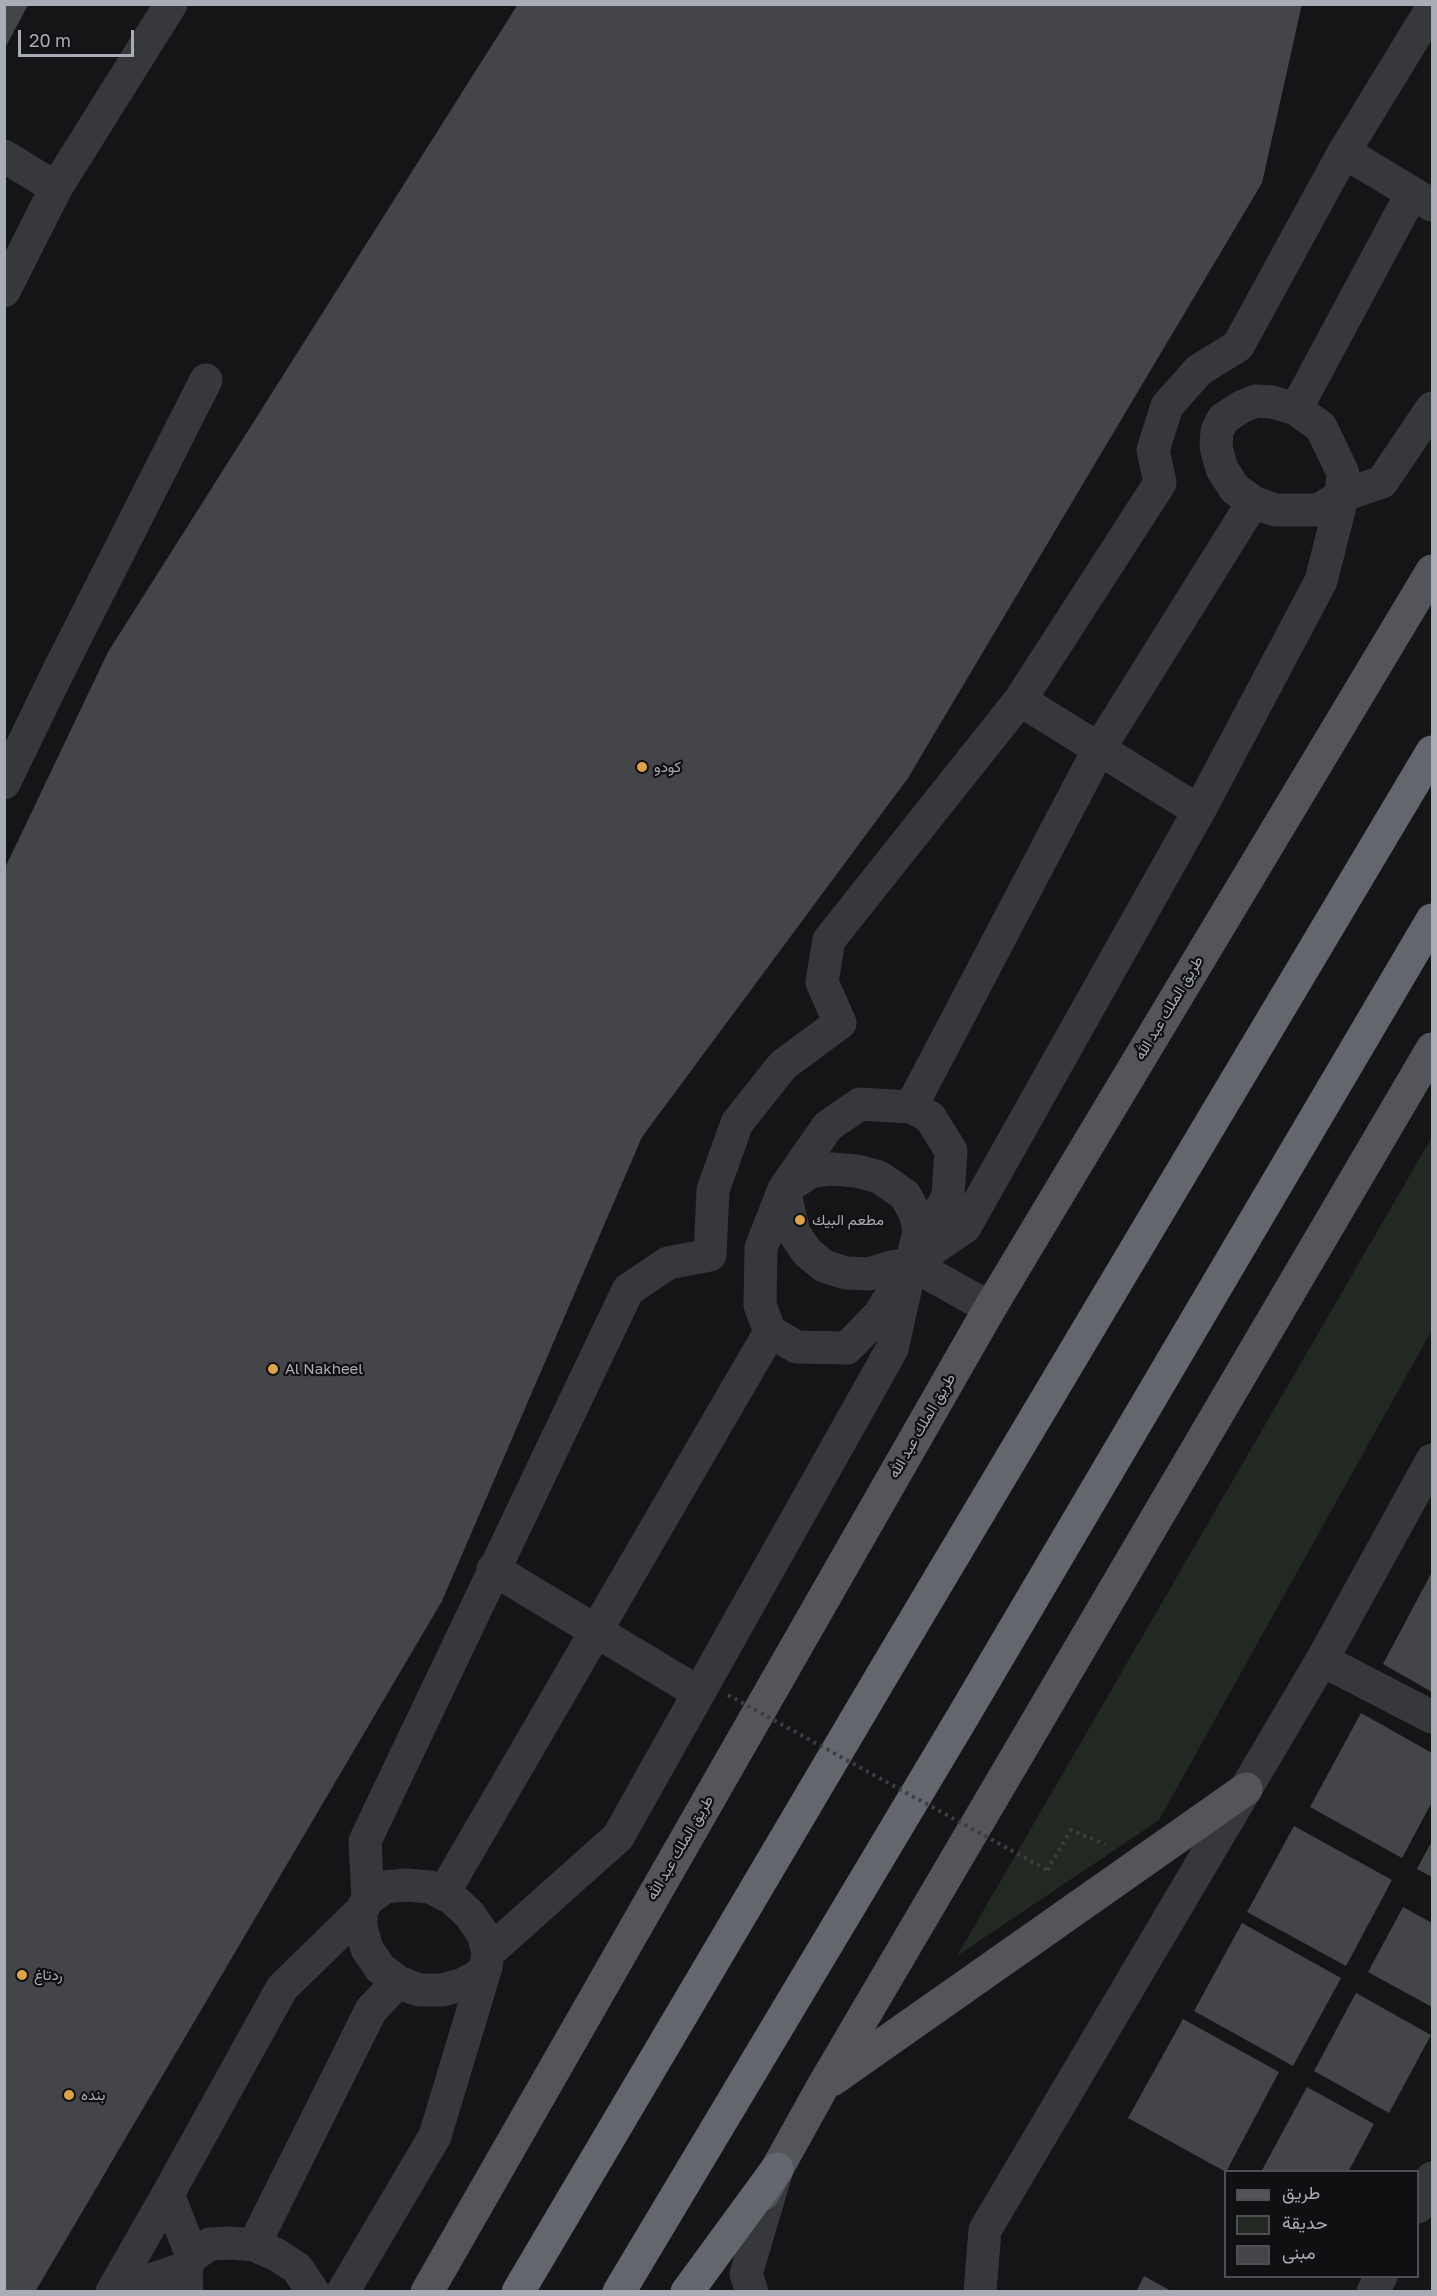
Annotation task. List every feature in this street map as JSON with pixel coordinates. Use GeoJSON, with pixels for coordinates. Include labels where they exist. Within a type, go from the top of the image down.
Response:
{"type":"FeatureCollection","features":[{"type":"Feature","properties":{"kind":"highway"},"geometry":{"type":"LineString","coordinates":[[518,2292],[1432,752]]}},
{"type":"Feature","properties":{"kind":"highway"},"geometry":{"type":"LineString","coordinates":[[619,2292],[974,1697],[1432,921]]}},
{"type":"Feature","properties":{"kind":"highway"},"geometry":{"type":"LineString","coordinates":[[687,2292],[777,2169]]}},
{"type":"Feature","properties":{"kind":"main road","name":"طريق الملك عبد الله"},"geometry":{"type":"LineString","coordinates":[[427,2292],[990,1308],[1432,571]]}},
{"type":"Feature","properties":{"kind":"main road"},"geometry":{"type":"LineString","coordinates":[[706,2292],[823,2086],[1432,1049]]}},
{"type":"Feature","properties":{"kind":"main road"},"geometry":{"type":"LineString","coordinates":[[823,2086],[1246,1789]]}},
{"type":"Feature","properties":{"kind":"street"},"geometry":{"type":"LineString","coordinates":[[4,291],[56,188],[171,4]]}},
{"type":"Feature","properties":{"kind":"street"},"geometry":{"type":"LineString","coordinates":[[784,1189],[812,1171],[833,1169],[857,1171],[879,1177],[905,1195],[916,1215],[919,1232],[892,1349],[713,1694],[618,1837],[487,1960],[477,1977],[461,1985],[442,1990],[419,1990],[398,1982],[380,1968],[367,1949],[361,1927],[364,1905],[365,1841],[628,1290],[668,1263],[710,1255],[713,1190],[737,1124],[783,1065],[840,1023],[822,982],[829,940],[1020,700],[1160,483],[1153,450],[1167,406],[1199,370],[1238,346],[1344,152],[1432,8]]}},
{"type":"Feature","properties":{"kind":"street"},"geometry":{"type":"LineString","coordinates":[[1296,409],[1422,199],[1344,152]]}},
{"type":"Feature","properties":{"kind":"street"},"geometry":{"type":"LineString","coordinates":[[4,156],[56,188]]}},
{"type":"Feature","properties":{"kind":"street"},"geometry":{"type":"LineString","coordinates":[[4,783],[206,380]]}},
{"type":"Feature","properties":{"kind":"street"},"geometry":{"type":"LineString","coordinates":[[784,1189],[794,1233],[807,1252],[825,1266],[846,1273],[869,1274],[911,1264],[965,1227],[1199,811],[1322,581],[1341,502],[1341,496],[1343,473],[1321,427],[1296,409],[1272,402],[1256,401],[1241,407],[1223,419],[1216,431],[1216,447],[1222,469],[1235,489],[1253,502],[1275,510],[1319,510],[1341,496],[1382,482],[1432,408]]}},
{"type":"Feature","properties":{"kind":"street"},"geometry":{"type":"LineString","coordinates":[[911,1107],[1098,749],[1253,502]]}},
{"type":"Feature","properties":{"kind":"street"},"geometry":{"type":"LineString","coordinates":[[1020,700],[1199,811]]}},
{"type":"Feature","properties":{"kind":"street"},"geometry":{"type":"LineString","coordinates":[[860,1104],[911,1107],[930,1117],[951,1151],[948,1196],[911,1264],[879,1315],[847,1348],[796,1347],[770,1332],[760,1305],[761,1248],[784,1189],[828,1126],[860,1104]]}},
{"type":"Feature","properties":{"kind":"street"},"geometry":{"type":"LineString","coordinates":[[911,1264],[990,1308]]}},
{"type":"Feature","properties":{"kind":"street"},"geometry":{"type":"LineString","coordinates":[[443,1894],[770,1332]]}},
{"type":"Feature","properties":{"kind":"street"},"geometry":{"type":"LineString","coordinates":[[980,2292],[984,2230],[1322,1660],[1432,1460]]}},
{"type":"Feature","properties":{"kind":"street"},"geometry":{"type":"LineString","coordinates":[[493,1569],[596,1631],[713,1694]]}},
{"type":"Feature","properties":{"kind":"street"},"geometry":{"type":"LineString","coordinates":[[1322,1660],[1432,1717]]}},
{"type":"Feature","properties":{"kind":"street"},"geometry":{"type":"LineString","coordinates":[[113,2292],[282,1988],[364,1905],[385,1887],[430,1887],[452,1898],[470,1915],[483,1934],[487,1960],[435,2136],[343,2292]]}},
{"type":"Feature","properties":{"kind":"street"},"geometry":{"type":"LineString","coordinates":[[254,2245],[371,2010],[398,1982]]}},
{"type":"Feature","properties":{"kind":"street"},"geometry":{"type":"LineString","coordinates":[[752,2292],[746,2274],[777,2169]]}},
{"type":"Feature","properties":{"kind":"street"},"geometry":{"type":"LineString","coordinates":[[1419,2204],[1432,2178]]}},
{"type":"Feature","properties":{"kind":"street"},"geometry":{"type":"LineString","coordinates":[[168,2193],[188,2272]]}},
{"type":"Feature","properties":{"kind":"street"},"geometry":{"type":"LineString","coordinates":[[113,2292],[188,2272],[210,2244],[254,2245],[277,2255],[297,2268],[313,2292]]}},
{"type":"Feature","properties":{"kind":"street"},"geometry":{"type":"LineString","coordinates":[[1373,2292],[1380,2278]]}},
{"type":"Feature","properties":{"kind":"path"},"geometry":{"type":"LineString","coordinates":[[713,1694],[1047,1870],[1071,1830]]}},
{"type":"Feature","properties":{"kind":"green space"},"geometry":{"type":"Polygon","coordinates":[[[1432,1137],[1432,1330],[1159,1820],[957,1956],[1432,1137]]]}},
{"type":"Feature","properties":{"kind":"building","name":"Al Nakheel"},"geometry":{"type":"Polygon","coordinates":[[[518,4],[1302,4],[1262,183],[908,778],[642,1137],[442,1601],[35,2292],[4,2292],[4,870],[108,652],[518,4]]]}},
{"type":"Feature","properties":{"kind":"building"},"geometry":{"type":"Polygon","coordinates":[[[4,5],[28,5],[4,50],[4,5]]]}},
{"type":"Feature","properties":{"kind":"building"},"geometry":{"type":"Polygon","coordinates":[[[1432,1572],[1432,1692],[1383,1664],[1432,1572]]]}},
{"type":"Feature","properties":{"kind":"building"},"geometry":{"type":"Polygon","coordinates":[[[1361,1713],[1432,1753],[1432,1802],[1402,1858],[1310,1807],[1361,1713]]]}},
{"type":"Feature","properties":{"kind":"building"},"geometry":{"type":"Polygon","coordinates":[[[1294,1826],[1392,1880],[1346,1966],[1247,1912],[1294,1826]]]}},
{"type":"Feature","properties":{"kind":"building"},"geometry":{"type":"Polygon","coordinates":[[[1432,1841],[1432,1877],[1417,1869],[1432,1841]]]}},
{"type":"Feature","properties":{"kind":"building"},"geometry":{"type":"Polygon","coordinates":[[[1403,1907],[1432,1923],[1432,2007],[1368,1972],[1403,1907]]]}},
{"type":"Feature","properties":{"kind":"building"},"geometry":{"type":"Polygon","coordinates":[[[1242,1923],[1341,1978],[1293,2066],[1194,2011],[1242,1923]]]}},
{"type":"Feature","properties":{"kind":"building"},"geometry":{"type":"Polygon","coordinates":[[[1356,1993],[1431,2035],[1389,2113],[1314,2071],[1356,1993]]]}},
{"type":"Feature","properties":{"kind":"building"},"geometry":{"type":"Polygon","coordinates":[[[1183,2019],[1279,2072],[1227,2170],[1224,2171],[1128,2118],[1183,2019]]]}},
{"type":"Feature","properties":{"kind":"building"},"geometry":{"type":"Polygon","coordinates":[[[1307,2087],[1374,2124],[1349,2170],[1262,2170],[1307,2087]]]}},
{"type":"Feature","properties":{"kind":"building"},"geometry":{"type":"Polygon","coordinates":[[[1144,2276],[1173,2292],[1136,2292],[1144,2276]]]}},
{"type":"Feature","properties":{"kind":"place","name":"كودو"},"geometry":{"type":"Point","coordinates":[642,767]}},
{"type":"Feature","properties":{"kind":"place","name":"مطعم البيك"},"geometry":{"type":"Point","coordinates":[800,1220]}},
{"type":"Feature","properties":{"kind":"place","name":"Al Nakheel"},"geometry":{"type":"Point","coordinates":[273,1369]}},
{"type":"Feature","properties":{"kind":"place","name":"ردتاغ"},"geometry":{"type":"Point","coordinates":[22,1975]}},
{"type":"Feature","properties":{"kind":"place","name":"بنده"},"geometry":{"type":"Point","coordinates":[69,2095]}}]}
